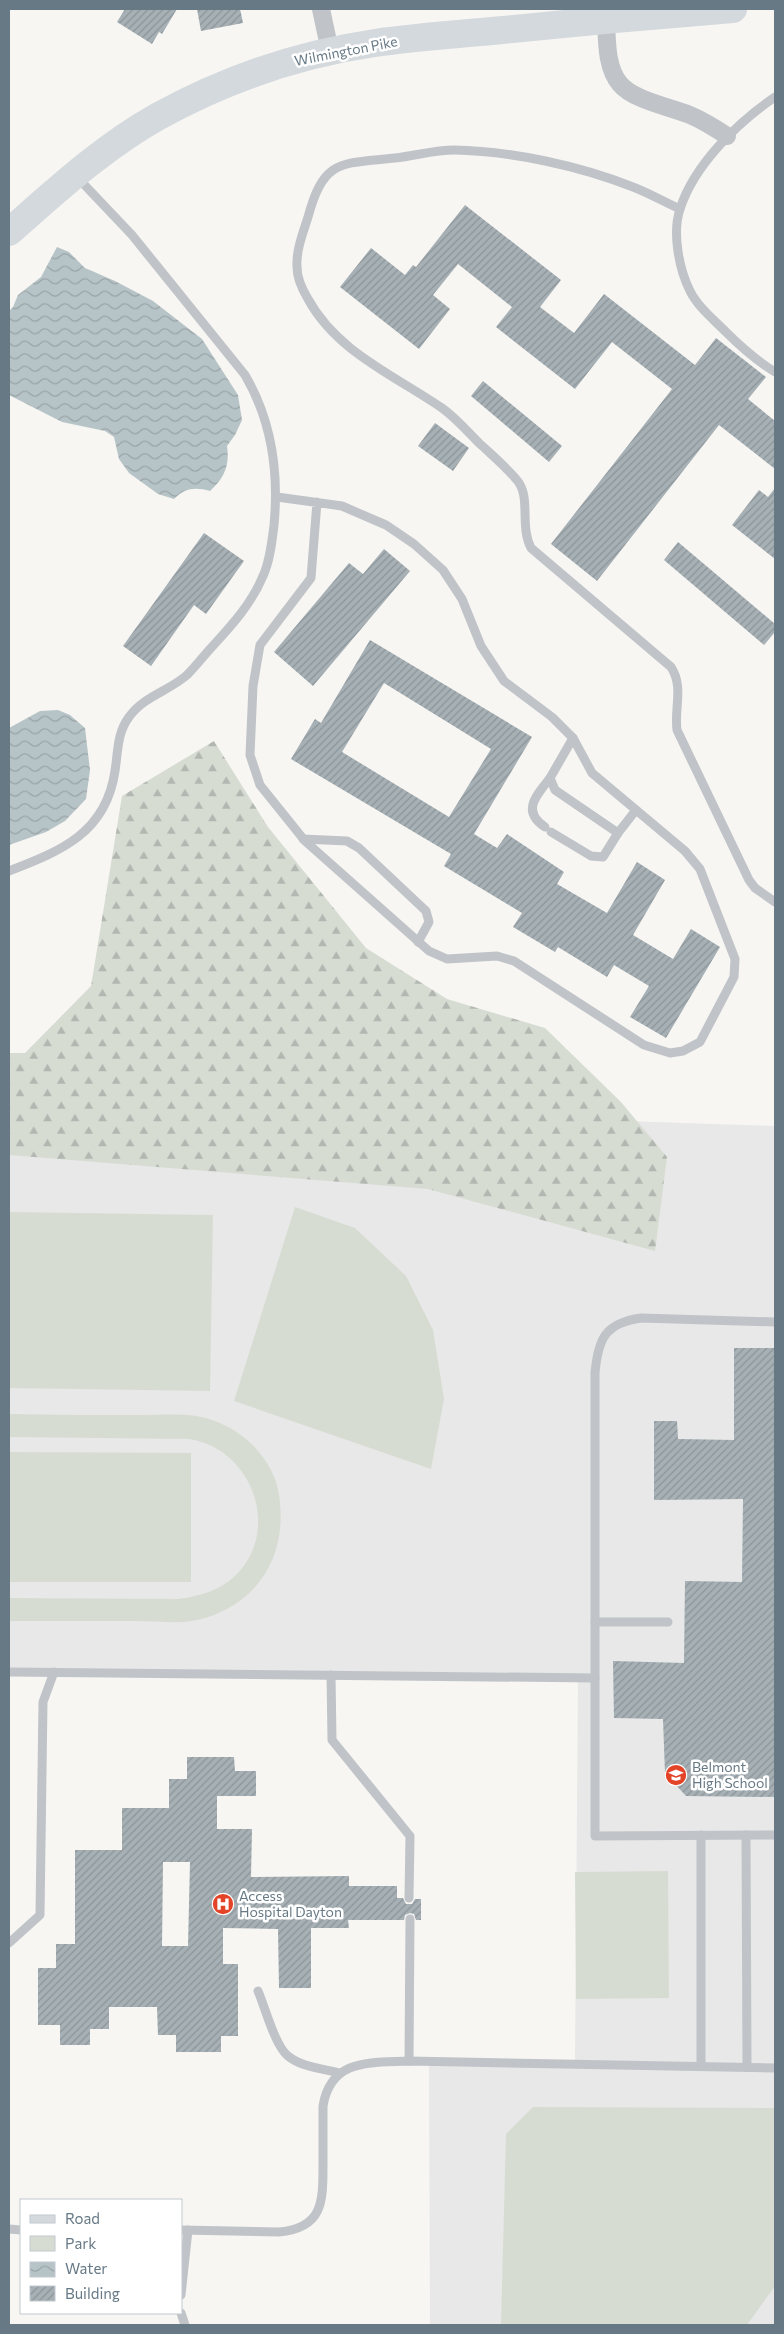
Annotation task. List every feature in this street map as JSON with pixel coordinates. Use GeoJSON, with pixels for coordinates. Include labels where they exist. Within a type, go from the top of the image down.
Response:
{"type":"FeatureCollection","features":[{"type":"Feature","properties":{"kind":"main road","name":"Wilmington Pike"},"geometry":{"type":"LineString","coordinates":[[9,232],[75,175],[125,137],[157,117],[216,88],[261,70],[330,51],[374,43],[733,9]]}},
{"type":"Feature","properties":{"kind":"street"},"geometry":{"type":"LineString","coordinates":[[321,9],[330,51]]}},
{"type":"Feature","properties":{"kind":"street"},"geometry":{"type":"LineString","coordinates":[[606,20],[608,54],[614,75],[620,84],[631,93],[710,124],[727,136]]}},
{"type":"Feature","properties":{"kind":"lane"},"geometry":{"type":"LineString","coordinates":[[775,97],[727,136],[714,151],[688,191],[680,209],[677,222],[678,246],[683,272],[690,291],[701,307],[735,341],[775,372]]}},
{"type":"Feature","properties":{"kind":"lane"},"geometry":{"type":"LineString","coordinates":[[680,209],[635,188],[598,174],[492,153],[440,151],[342,163],[321,180],[308,214],[296,268],[300,284],[312,307],[330,330],[378,370],[452,416],[518,480],[525,499],[525,537],[531,548],[672,667],[679,687],[675,716],[677,730],[749,880],[755,888],[775,902]]}},
{"type":"Feature","properties":{"kind":"lane"},"geometry":{"type":"LineString","coordinates":[[9,871],[46,857],[90,829],[107,802],[115,773],[119,737],[129,717],[150,697],[186,676],[242,613],[264,576],[272,544],[277,497],[274,464],[264,413],[245,375],[132,235],[87,190],[75,175]]}},
{"type":"Feature","properties":{"kind":"lane"},"geometry":{"type":"LineString","coordinates":[[277,497],[317,502],[342,506],[386,525],[414,544],[442,570],[462,600],[481,646],[504,681],[552,717],[573,738],[592,772],[685,851],[700,869],[735,959],[734,977],[700,1042],[683,1050],[670,1053],[644,1045],[514,961],[497,956],[446,959],[429,951],[303,839],[260,785],[250,755],[253,686],[260,645],[311,578],[317,502]]}},
{"type":"Feature","properties":{"kind":"lane"},"geometry":{"type":"LineString","coordinates":[[573,738],[550,778],[538,793],[532,811],[535,821],[591,856],[598,858],[603,857],[618,833],[636,810]]}},
{"type":"Feature","properties":{"kind":"lane"},"geometry":{"type":"LineString","coordinates":[[550,778],[556,790],[618,833]]}},
{"type":"Feature","properties":{"kind":"lane"},"geometry":{"type":"LineString","coordinates":[[303,839],[347,841],[360,848],[426,911],[429,922],[418,942]]}},
{"type":"Feature","properties":{"kind":"lane"},"geometry":{"type":"LineString","coordinates":[[775,1322],[641,1318],[625,1321],[612,1328],[602,1338],[597,1353],[595,1373],[595,1836],[775,1834]]}},
{"type":"Feature","properties":{"kind":"lane"},"geometry":{"type":"LineString","coordinates":[[595,1622],[668,1622]]}},
{"type":"Feature","properties":{"kind":"lane"},"geometry":{"type":"LineString","coordinates":[[9,1672],[595,1678]]}},
{"type":"Feature","properties":{"kind":"lane"},"geometry":{"type":"LineString","coordinates":[[9,1943],[40,1915],[43,1702],[54,1672]]}},
{"type":"Feature","properties":{"kind":"lane"},"geometry":{"type":"LineString","coordinates":[[331,1675],[332,1740],[410,1836],[409,1898]]}},
{"type":"Feature","properties":{"kind":"lane"},"geometry":{"type":"LineString","coordinates":[[701,1835],[701,2066]]}},
{"type":"Feature","properties":{"kind":"lane"},"geometry":{"type":"LineString","coordinates":[[746,1835],[747,2067]]}},
{"type":"Feature","properties":{"kind":"lane"},"geometry":{"type":"LineString","coordinates":[[409,2061],[410,1920]]}},
{"type":"Feature","properties":{"kind":"lane"},"geometry":{"type":"LineString","coordinates":[[258,1992],[280,2046],[287,2056],[302,2063],[340,2073]]}},
{"type":"Feature","properties":{"kind":"lane"},"geometry":{"type":"LineString","coordinates":[[182,2280],[185,2230],[294,2231],[314,2217],[323,2196],[323,2106],[325,2093],[330,2083],[340,2073],[360,2064],[409,2061],[775,2068]]}},
{"type":"Feature","properties":{"kind":"shaded area","name":"Belmont High School"},"geometry":{"type":"Polygon","coordinates":[[[9,1100],[775,1126],[775,2325],[430,2325],[429,2062],[575,2064],[578,1678],[9,1672],[9,1100]]]}},
{"type":"Feature","properties":{"kind":"green space"},"geometry":{"type":"Polygon","coordinates":[[[214,741],[268,827],[366,948],[447,999],[545,1028],[621,1102],[667,1157],[655,1251],[428,1189],[9,1155],[9,1053],[25,1053],[91,986],[122,796],[214,741]]]}},
{"type":"Feature","properties":{"kind":"green space"},"geometry":{"type":"Polygon","coordinates":[[[295,1207],[355,1228],[406,1276],[433,1330],[444,1399],[431,1469],[234,1401],[295,1207]]]}},
{"type":"Feature","properties":{"kind":"green space"},"geometry":{"type":"Polygon","coordinates":[[[9,1212],[213,1215],[210,1391],[9,1388],[9,1212]]]}},
{"type":"Feature","properties":{"kind":"green space"},"geometry":{"type":"Polygon","coordinates":[[[9,1414],[186,1415],[204,1417],[236,1431],[256,1448],[264,1459],[276,1482],[279,1495],[281,1516],[279,1536],[274,1554],[266,1571],[255,1587],[241,1600],[225,1610],[197,1620],[171,1622],[9,1621],[9,1598],[178,1599],[193,1597],[215,1589],[234,1577],[249,1558],[256,1537],[258,1515],[254,1494],[244,1474],[230,1458],[211,1446],[189,1439],[9,1437],[9,1414]]]}},
{"type":"Feature","properties":{"kind":"green space"},"geometry":{"type":"Polygon","coordinates":[[[9,1452],[191,1453],[191,1582],[9,1582],[9,1452]]]}},
{"type":"Feature","properties":{"kind":"green space"},"geometry":{"type":"Polygon","coordinates":[[[668,1871],[669,1998],[576,1999],[575,1872],[668,1871]]]}},
{"type":"Feature","properties":{"kind":"green space"},"geometry":{"type":"Polygon","coordinates":[[[533,2107],[775,2108],[775,2286],[747,2325],[501,2325],[506,2134],[533,2107]]]}},
{"type":"Feature","properties":{"kind":"water"},"geometry":{"type":"Polygon","coordinates":[[[57,247],[69,252],[85,268],[153,301],[202,339],[238,395],[242,420],[227,446],[228,460],[225,471],[210,491],[190,489],[174,499],[158,494],[129,473],[119,459],[114,437],[105,431],[62,422],[9,395],[9,311],[13,307],[18,295],[41,277],[57,247]]]}},
{"type":"Feature","properties":{"kind":"water"},"geometry":{"type":"Polygon","coordinates":[[[58,710],[70,715],[85,728],[90,770],[86,799],[65,821],[46,832],[9,845],[9,728],[40,711],[58,710]]]}},
{"type":"Feature","properties":{"kind":"building"},"geometry":{"type":"Polygon","coordinates":[[[125,9],[177,9],[162,34],[159,32],[152,44],[117,22],[125,9]]]}},
{"type":"Feature","properties":{"kind":"building"},"geometry":{"type":"Polygon","coordinates":[[[197,9],[240,9],[243,23],[201,31],[197,9]]]}},
{"type":"Feature","properties":{"kind":"building"},"geometry":{"type":"Polygon","coordinates":[[[465,205],[561,280],[540,307],[574,333],[604,294],[695,365],[716,338],[766,377],[748,399],[775,421],[775,469],[719,425],[597,581],[551,544],[672,389],[612,342],[575,389],[496,327],[512,307],[458,264],[433,295],[450,309],[419,349],[340,287],[371,248],[405,275],[413,265],[416,267],[465,205]]]}},
{"type":"Feature","properties":{"kind":"building"},"geometry":{"type":"Polygon","coordinates":[[[483,381],[562,446],[549,462],[471,396],[483,381]]]}},
{"type":"Feature","properties":{"kind":"building"},"geometry":{"type":"Polygon","coordinates":[[[435,423],[469,448],[453,471],[418,446],[435,423]]]}},
{"type":"Feature","properties":{"kind":"building"},"geometry":{"type":"Polygon","coordinates":[[[775,488],[775,559],[732,525],[759,490],[768,497],[775,488]]]}},
{"type":"Feature","properties":{"kind":"building"},"geometry":{"type":"Polygon","coordinates":[[[204,533],[244,561],[206,614],[194,605],[151,666],[123,646],[204,533]]]}},
{"type":"Feature","properties":{"kind":"building"},"geometry":{"type":"Polygon","coordinates":[[[678,542],[775,624],[775,632],[764,645],[664,560],[678,542]]]}},
{"type":"Feature","properties":{"kind":"building"},"geometry":{"type":"Polygon","coordinates":[[[384,549],[410,571],[313,686],[274,652],[349,563],[363,574],[384,549]]]}},
{"type":"Feature","properties":{"kind":"building"},"geometry":{"type":"Polygon","coordinates":[[[370,640],[532,737],[474,834],[497,848],[507,834],[564,872],[557,884],[607,913],[637,862],[665,880],[633,935],[673,959],[691,929],[720,947],[666,1038],[630,1017],[649,986],[614,965],[607,977],[558,947],[555,952],[513,927],[522,913],[444,866],[451,854],[291,759],[315,719],[321,723],[370,640]],[[384,683],[342,752],[449,817],[491,749],[384,683]]]}},
{"type":"Feature","properties":{"kind":"building","name":"Belmont High School"},"geometry":{"type":"Polygon","coordinates":[[[734,1348],[775,1348],[775,1797],[686,1796],[665,1773],[663,1719],[614,1718],[613,1661],[684,1663],[685,1581],[742,1582],[743,1499],[654,1500],[654,1421],[677,1421],[678,1439],[734,1440],[734,1348]]]}},
{"type":"Feature","properties":{"kind":"building"},"geometry":{"type":"Polygon","coordinates":[[[187,1757],[234,1757],[235,1771],[256,1771],[256,1796],[217,1796],[217,1829],[252,1829],[251,1877],[349,1876],[349,1886],[397,1886],[397,1898],[403,1898],[406,1904],[412,1904],[415,1899],[421,1899],[421,1920],[416,1920],[414,1914],[410,1913],[405,1915],[404,1920],[348,1920],[349,1928],[311,1928],[311,1988],[279,1988],[278,1929],[223,1928],[223,1964],[238,1964],[238,2036],[221,2036],[221,2052],[176,2052],[176,2035],[158,2035],[157,2007],[109,2007],[109,2029],[90,2029],[90,2045],[60,2045],[60,2025],[38,2025],[38,1968],[56,1968],[56,1944],[75,1944],[75,1850],[122,1850],[122,1808],[169,1808],[169,1779],[187,1779],[187,1757]],[[163,1862],[162,1946],[188,1946],[190,1862],[163,1862]]]}},
{"type":"Feature","properties":{"kind":"place","name":"Belmont High School"},"geometry":{"type":"Point","coordinates":[676,1775]}},
{"type":"Feature","properties":{"kind":"place","name":"Access Hospital Dayton"},"geometry":{"type":"Point","coordinates":[223,1904]}}]}
